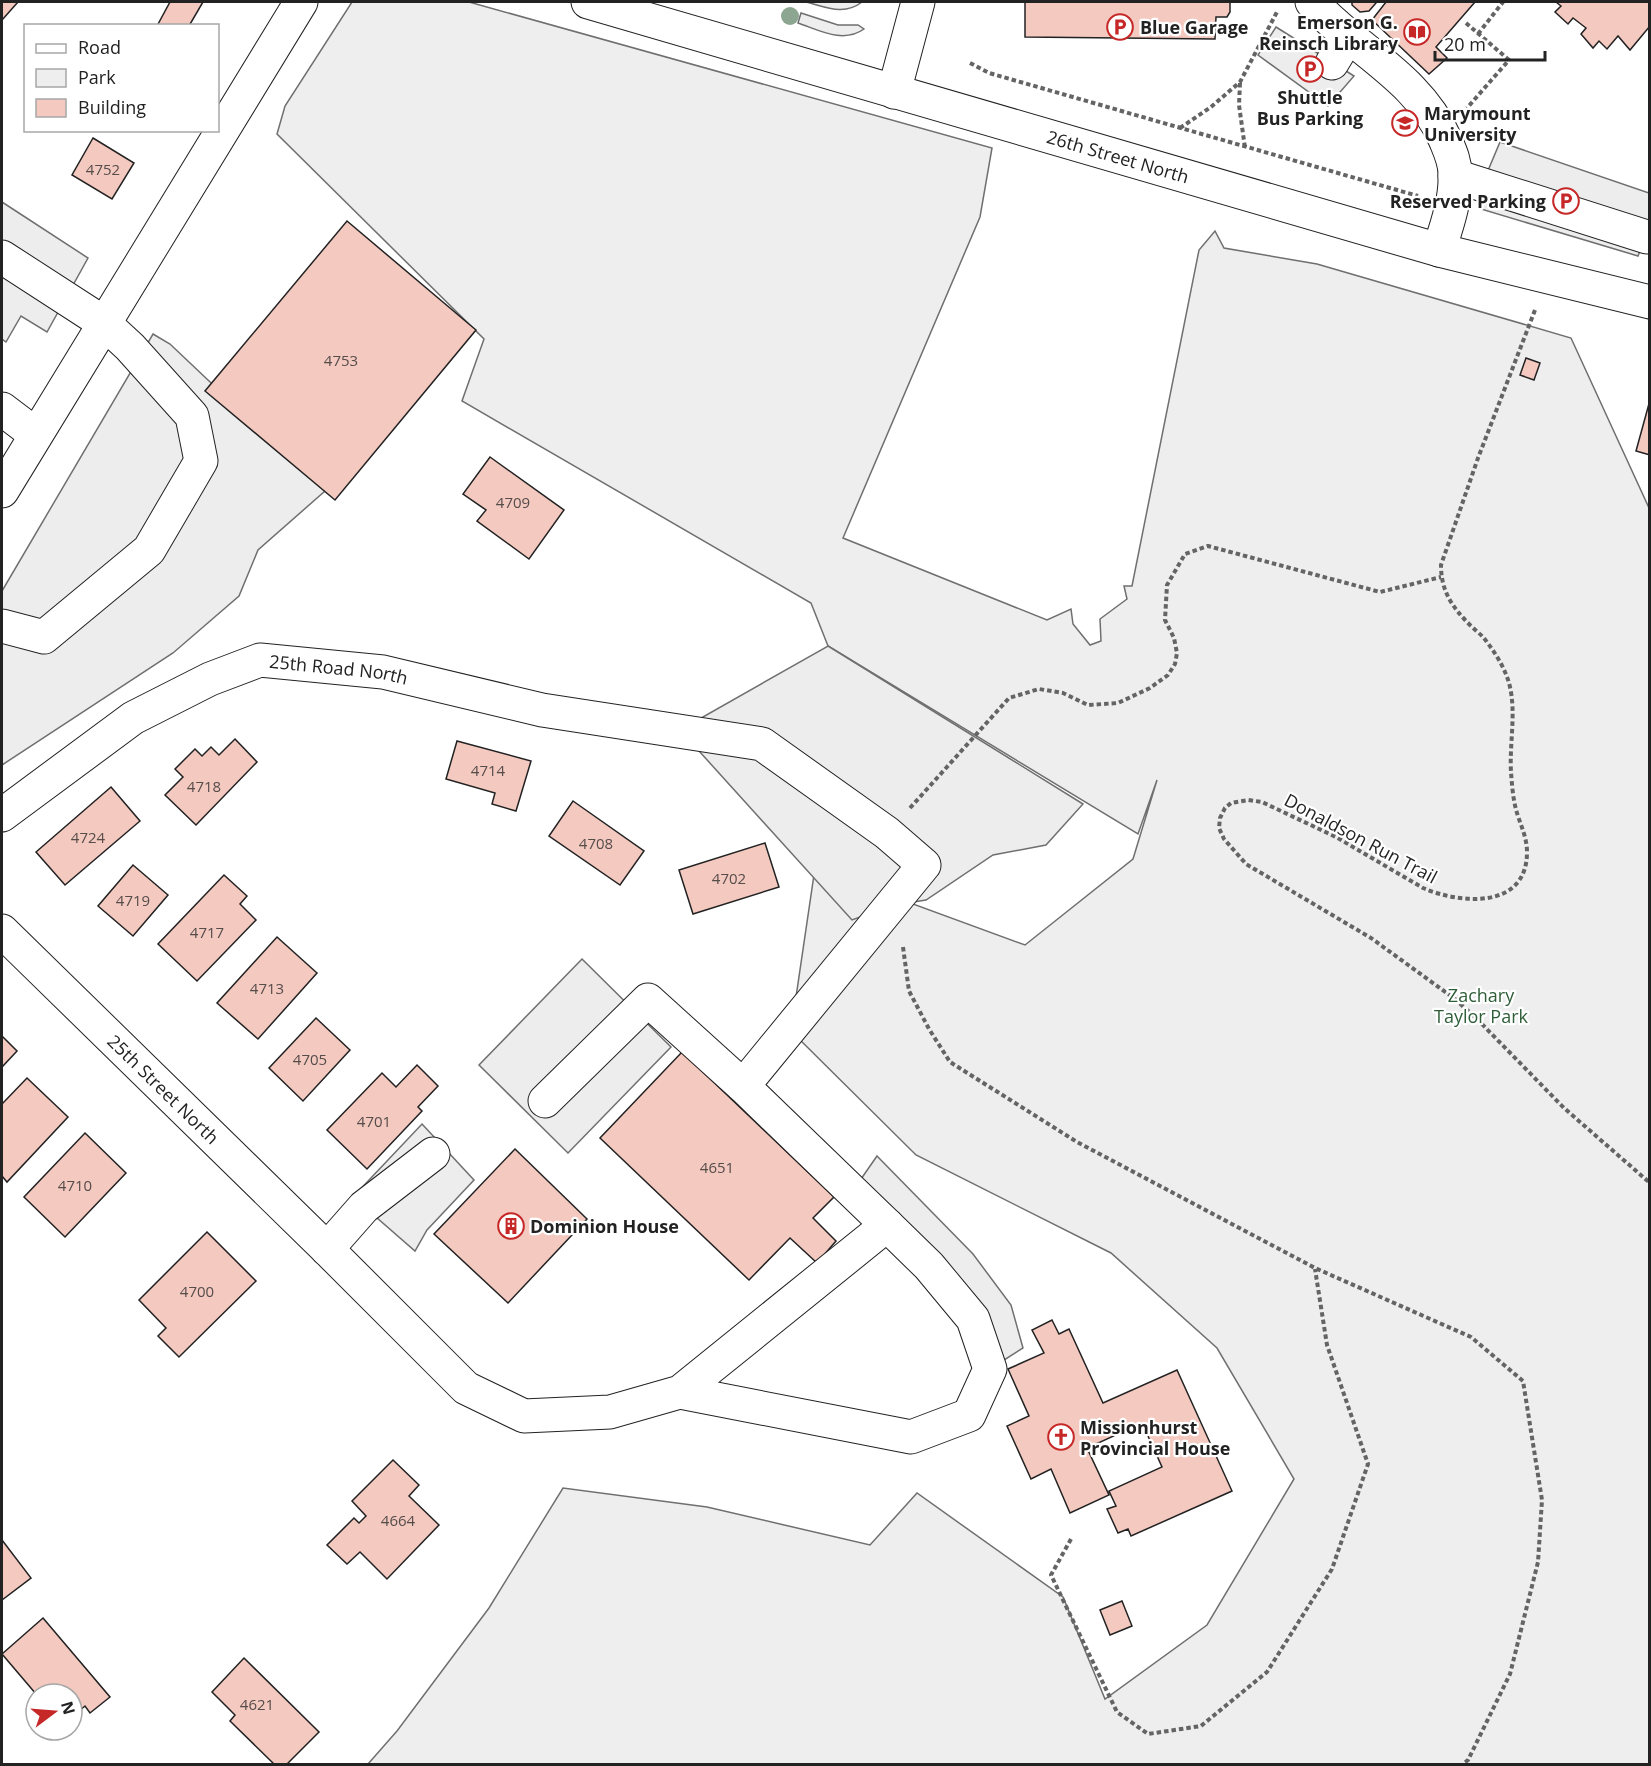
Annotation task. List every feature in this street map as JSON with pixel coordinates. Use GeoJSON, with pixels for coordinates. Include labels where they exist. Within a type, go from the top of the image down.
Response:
{"type":"FeatureCollection","features":[{"type":"Feature","properties":{"kind":"street"},"geometry":{"type":"LineString","coordinates":[[2,491],[301,2]]}},
{"type":"Feature","properties":{"kind":"street","name":"26th Street North"},"geometry":{"type":"LineString","coordinates":[[588,2],[1439,250],[1650,302]]}},
{"type":"Feature","properties":{"kind":"street"},"geometry":{"type":"LineString","coordinates":[[894,92],[913,29],[918,2]]}},
{"type":"Feature","properties":{"kind":"street"},"geometry":{"type":"LineString","coordinates":[[1312,2],[1391,69],[1420,97],[1441,129],[1454,160],[1454,191],[1439,250]]}},
{"type":"Feature","properties":{"kind":"street"},"geometry":{"type":"LineString","coordinates":[[1332,63],[1349,35]]}},
{"type":"Feature","properties":{"kind":"street"},"geometry":{"type":"LineString","coordinates":[[1454,191],[1647,237]]}},
{"type":"Feature","properties":{"kind":"street"},"geometry":{"type":"LineString","coordinates":[[2,257],[104,323],[130,347],[192,416],[201,461],[149,550],[44,636],[2,626]]}},
{"type":"Feature","properties":{"kind":"street"},"geometry":{"type":"LineString","coordinates":[[2,408],[35,434]]}},
{"type":"Feature","properties":{"kind":"street","name":"25th Road North"},"geometry":{"type":"LineString","coordinates":[[2,815],[133,718],[210,679],[260,660],[383,672],[542,710],[762,744],[888,833],[924,866],[894,905]]}},
{"type":"Feature","properties":{"kind":"street"},"geometry":{"type":"LineString","coordinates":[[743,1086],[894,905]]}},
{"type":"Feature","properties":{"kind":"street","name":"25th Street North"},"geometry":{"type":"LineString","coordinates":[[2,931],[466,1388],[524,1416],[610,1412],[680,1392]]}},
{"type":"Feature","properties":{"kind":"street"},"geometry":{"type":"LineString","coordinates":[[545,1101],[648,1000],[743,1086],[929,1266],[973,1319],[990,1369],[969,1415],[911,1437],[680,1392]]}},
{"type":"Feature","properties":{"kind":"street"},"geometry":{"type":"LineString","coordinates":[[327,1249],[364,1207],[433,1154]]}},
{"type":"Feature","properties":{"kind":"street"},"geometry":{"type":"LineString","coordinates":[[680,1392],[886,1225]]}},
{"type":"Feature","properties":{"kind":"path"},"geometry":{"type":"LineString","coordinates":[[1179,128],[1211,107],[1240,82],[1282,2]]}},
{"type":"Feature","properties":{"kind":"path"},"geometry":{"type":"LineString","coordinates":[[1478,34],[1503,2]]}},
{"type":"Feature","properties":{"kind":"path"},"geometry":{"type":"LineString","coordinates":[[1466,23],[1509,60],[1466,109]]}},
{"type":"Feature","properties":{"kind":"path"},"geometry":{"type":"LineString","coordinates":[[970,63],[989,73],[1245,148],[1454,191]]}},
{"type":"Feature","properties":{"kind":"path"},"geometry":{"type":"LineString","coordinates":[[1240,82],[1239,105],[1245,148]]}},
{"type":"Feature","properties":{"kind":"path"},"geometry":{"type":"LineString","coordinates":[[888,833],[1009,698],[1039,689],[1063,693],[1088,705],[1118,703],[1150,688],[1168,675],[1175,664],[1177,653],[1165,620],[1167,585],[1185,554],[1208,546],[1380,592],[1441,577],[1440,565],[1478,458],[1537,306]]}},
{"type":"Feature","properties":{"kind":"path","name":"Donaldson Run Trail"},"geometry":{"type":"LineString","coordinates":[[1441,577],[1449,601],[1471,627],[1482,636],[1505,671],[1510,686],[1513,716],[1510,748],[1512,790],[1517,813],[1527,839],[1526,866],[1512,888],[1492,898],[1466,899],[1438,894],[1423,888],[1336,837],[1262,802],[1248,800],[1231,803],[1221,814],[1219,828],[1224,839],[1246,864],[1371,938],[1455,999],[1478,1019],[1564,1108],[1650,1183]]}},
{"type":"Feature","properties":{"kind":"path"},"geometry":{"type":"LineString","coordinates":[[894,905],[904,926],[903,953],[909,991],[929,1029],[951,1062],[1077,1142],[1315,1268],[1471,1337],[1523,1381],[1542,1500],[1538,1562],[1510,1674],[1468,1760],[1463,1764]]}},
{"type":"Feature","properties":{"kind":"path"},"geometry":{"type":"LineString","coordinates":[[1071,1539],[1051,1575],[1117,1712],[1148,1734],[1201,1726],[1267,1672],[1332,1569],[1368,1464],[1327,1346],[1315,1268]]}},
{"type":"Feature","properties":{"kind":"green space","name":"Zachary Taylor Park"},"geometry":{"type":"Polygon","coordinates":[[[352,2],[469,2],[992,148],[980,217],[843,538],[1047,620],[1071,609],[1073,624],[1090,645],[1101,641],[1100,619],[1127,599],[1124,586],[1132,586],[1199,250],[1215,231],[1224,248],[1317,264],[1571,338],[1649,508],[1649,1764],[368,1764],[397,1731],[489,1608],[563,1488],[707,1507],[870,1545],[917,1493],[1063,1597],[1105,1699],[1207,1625],[1294,1479],[1217,1348],[1111,1253],[916,1155],[791,1031],[815,868],[1025,945],[1133,859],[1157,780],[1138,834],[828,646],[811,603],[462,401],[484,339],[277,134],[285,106],[352,2]]]}},
{"type":"Feature","properties":{"kind":"green space"},"geometry":{"type":"Polygon","coordinates":[[[806,2],[862,2],[848,9],[842,9],[806,2]]]}},
{"type":"Feature","properties":{"kind":"green space"},"geometry":{"type":"Polygon","coordinates":[[[801,13],[838,25],[858,25],[864,29],[839,36],[823,32],[798,23],[801,13]]]}},
{"type":"Feature","properties":{"kind":"shaded area","name":"Shuttle Bus Parking"},"geometry":{"type":"Polygon","coordinates":[[[1276,27],[1354,76],[1328,106],[1258,55],[1276,27]]]}},
{"type":"Feature","properties":{"kind":"shaded area","name":"Reserved Parking"},"geometry":{"type":"Polygon","coordinates":[[[1500,142],[1649,193],[1649,228],[1638,256],[1481,209],[1487,173],[1500,142]]]}},
{"type":"Feature","properties":{"kind":"shaded area"},"geometry":{"type":"Polygon","coordinates":[[[2,202],[88,258],[47,332],[21,316],[6,342],[2,339],[2,202]]]}},
{"type":"Feature","properties":{"kind":"shaded area"},"geometry":{"type":"Polygon","coordinates":[[[153,334],[170,344],[325,491],[258,550],[239,596],[173,653],[2,765],[2,591],[153,334]]]}},
{"type":"Feature","properties":{"kind":"shaded area"},"geometry":{"type":"Polygon","coordinates":[[[828,646],[1083,804],[1046,845],[993,855],[926,900],[894,905],[852,920],[680,730],[828,646]]]}},
{"type":"Feature","properties":{"kind":"shaded area"},"geometry":{"type":"Polygon","coordinates":[[[582,959],[671,1047],[568,1153],[479,1065],[582,959]]]}},
{"type":"Feature","properties":{"kind":"shaded area"},"geometry":{"type":"Polygon","coordinates":[[[422,1124],[474,1180],[427,1230],[415,1251],[353,1197],[422,1124]]]}},
{"type":"Feature","properties":{"kind":"shaded area"},"geometry":{"type":"Polygon","coordinates":[[[877,1156],[973,1254],[1011,1305],[1023,1348],[990,1369],[973,1319],[852,1192],[877,1156]]]}},
{"type":"Feature","properties":{"kind":"building"},"geometry":{"type":"Polygon","coordinates":[[[2,2],[18,2],[2,20],[2,2]]]}},
{"type":"Feature","properties":{"kind":"building"},"geometry":{"type":"Polygon","coordinates":[[[170,2],[203,2],[190,24],[158,24],[170,2]]]}},
{"type":"Feature","properties":{"kind":"building","name":"Blue Garage"},"geometry":{"type":"Polygon","coordinates":[[[1025,2],[1230,2],[1230,12],[1227,17],[1216,17],[1215,39],[1025,37],[1025,2]]]}},
{"type":"Feature","properties":{"kind":"building"},"geometry":{"type":"Polygon","coordinates":[[[1352,2],[1376,3],[1369,11],[1360,12],[1352,5],[1352,2]]]}},
{"type":"Feature","properties":{"kind":"building","name":"Emerson G. Reinsch Library"},"geometry":{"type":"Polygon","coordinates":[[[1386,2],[1475,2],[1436,47],[1447,58],[1429,74],[1372,20],[1386,2]]]}},
{"type":"Feature","properties":{"kind":"building"},"geometry":{"type":"Polygon","coordinates":[[[1556,2],[1650,2],[1650,26],[1630,50],[1618,36],[1607,49],[1599,41],[1593,48],[1581,34],[1586,28],[1573,18],[1568,24],[1555,12],[1561,6],[1556,2]]]}},
{"type":"Feature","properties":{"kind":"building"},"geometry":{"type":"Polygon","coordinates":[[[93,138],[134,163],[112,199],[72,175],[93,138]]]}},
{"type":"Feature","properties":{"kind":"building"},"geometry":{"type":"Polygon","coordinates":[[[347,221],[476,330],[335,500],[205,391],[347,221]]]}},
{"type":"Feature","properties":{"kind":"building"},"geometry":{"type":"Polygon","coordinates":[[[1526,358],[1540,363],[1534,380],[1520,375],[1526,358]]]}},
{"type":"Feature","properties":{"kind":"building"},"geometry":{"type":"Polygon","coordinates":[[[1650,400],[1650,455],[1636,451],[1650,400]]]}},
{"type":"Feature","properties":{"kind":"building"},"geometry":{"type":"Polygon","coordinates":[[[490,457],[564,510],[529,559],[477,521],[486,510],[463,494],[490,457]]]}},
{"type":"Feature","properties":{"kind":"building"},"geometry":{"type":"Polygon","coordinates":[[[235,739],[257,762],[196,825],[165,795],[183,777],[175,769],[195,749],[202,756],[211,747],[219,755],[235,739]]]}},
{"type":"Feature","properties":{"kind":"building"},"geometry":{"type":"Polygon","coordinates":[[[457,741],[531,761],[516,811],[492,804],[495,793],[446,779],[457,741]]]}},
{"type":"Feature","properties":{"kind":"building"},"geometry":{"type":"Polygon","coordinates":[[[111,787],[140,821],[65,885],[36,852],[111,787]]]}},
{"type":"Feature","properties":{"kind":"building"},"geometry":{"type":"Polygon","coordinates":[[[573,801],[644,851],[620,885],[549,836],[573,801]]]}},
{"type":"Feature","properties":{"kind":"building"},"geometry":{"type":"Polygon","coordinates":[[[765,843],[779,887],[693,914],[679,870],[765,843]]]}},
{"type":"Feature","properties":{"kind":"building"},"geometry":{"type":"Polygon","coordinates":[[[133,865],[168,895],[133,936],[98,906],[133,865]]]}},
{"type":"Feature","properties":{"kind":"building"},"geometry":{"type":"Polygon","coordinates":[[[224,875],[247,896],[240,904],[256,920],[197,981],[158,944],[224,875]]]}},
{"type":"Feature","properties":{"kind":"building"},"geometry":{"type":"Polygon","coordinates":[[[277,937],[317,973],[258,1039],[217,1003],[277,937]]]}},
{"type":"Feature","properties":{"kind":"building"},"geometry":{"type":"Polygon","coordinates":[[[316,1018],[350,1050],[303,1101],[269,1068],[316,1018]]]}},
{"type":"Feature","properties":{"kind":"building"},"geometry":{"type":"Polygon","coordinates":[[[2,1036],[17,1051],[2,1067],[2,1036]]]}},
{"type":"Feature","properties":{"kind":"building"},"geometry":{"type":"Polygon","coordinates":[[[682,1052],[834,1197],[813,1218],[836,1241],[817,1263],[790,1238],[749,1280],[600,1138],[682,1052]]]}},
{"type":"Feature","properties":{"kind":"building"},"geometry":{"type":"Polygon","coordinates":[[[417,1065],[438,1086],[418,1107],[422,1111],[367,1169],[327,1130],[382,1073],[396,1087],[417,1065]]]}},
{"type":"Feature","properties":{"kind":"building"},"geometry":{"type":"Polygon","coordinates":[[[27,1078],[68,1117],[7,1182],[2,1176],[2,1104],[27,1078]]]}},
{"type":"Feature","properties":{"kind":"building"},"geometry":{"type":"Polygon","coordinates":[[[85,1133],[126,1173],[65,1237],[24,1197],[85,1133]]]}},
{"type":"Feature","properties":{"kind":"building","name":"Dominion House"},"geometry":{"type":"Polygon","coordinates":[[[515,1149],[587,1219],[508,1303],[434,1234],[515,1149]]]}},
{"type":"Feature","properties":{"kind":"building"},"geometry":{"type":"Polygon","coordinates":[[[207,1232],[256,1281],[179,1357],[158,1336],[166,1328],[139,1300],[207,1232]]]}},
{"type":"Feature","properties":{"kind":"building","name":"Missionhurst Provincial House"},"geometry":{"type":"Polygon","coordinates":[[[1052,1320],[1059,1334],[1069,1329],[1103,1403],[1177,1370],[1232,1491],[1131,1536],[1128,1529],[1118,1533],[1107,1509],[1116,1506],[1109,1491],[1162,1467],[1142,1423],[1087,1448],[1109,1495],[1070,1513],[1051,1469],[1031,1479],[1007,1426],[1029,1416],[1008,1369],[1044,1353],[1032,1330],[1052,1320]]]}},
{"type":"Feature","properties":{"kind":"building"},"geometry":{"type":"Polygon","coordinates":[[[393,1460],[419,1485],[409,1496],[439,1525],[387,1579],[360,1552],[347,1564],[327,1545],[354,1518],[359,1523],[366,1516],[352,1501],[393,1460]]]}},
{"type":"Feature","properties":{"kind":"building"},"geometry":{"type":"Polygon","coordinates":[[[2,1540],[31,1578],[2,1600],[2,1540]]]}},
{"type":"Feature","properties":{"kind":"building"},"geometry":{"type":"Polygon","coordinates":[[[1122,1601],[1132,1626],[1110,1635],[1100,1610],[1122,1601]]]}},
{"type":"Feature","properties":{"kind":"building"},"geometry":{"type":"Polygon","coordinates":[[[43,1618],[110,1697],[90,1713],[84,1707],[84,1682],[26,1682],[2,1654],[43,1618]]]}},
{"type":"Feature","properties":{"kind":"building"},"geometry":{"type":"Polygon","coordinates":[[[244,1658],[319,1732],[287,1764],[274,1764],[230,1721],[235,1715],[212,1692],[244,1658]]]}},
{"type":"Feature","properties":{"kind":"place","name":"Blue Garage"},"geometry":{"type":"Point","coordinates":[1120,27]}},
{"type":"Feature","properties":{"kind":"place","name":"Emerson G. Reinsch Library"},"geometry":{"type":"Point","coordinates":[1417,32]}},
{"type":"Feature","properties":{"kind":"place","name":"Shuttle Bus Parking"},"geometry":{"type":"Point","coordinates":[1310,69]}},
{"type":"Feature","properties":{"kind":"place","name":"Marymount University"},"geometry":{"type":"Point","coordinates":[1405,123]}},
{"type":"Feature","properties":{"kind":"place","name":"Reserved Parking"},"geometry":{"type":"Point","coordinates":[1566,201]}},
{"type":"Feature","properties":{"kind":"place","name":"Dominion House"},"geometry":{"type":"Point","coordinates":[511,1226]}},
{"type":"Feature","properties":{"kind":"place","name":"Missionhurst Provincial House"},"geometry":{"type":"Point","coordinates":[1061,1437]}}]}
